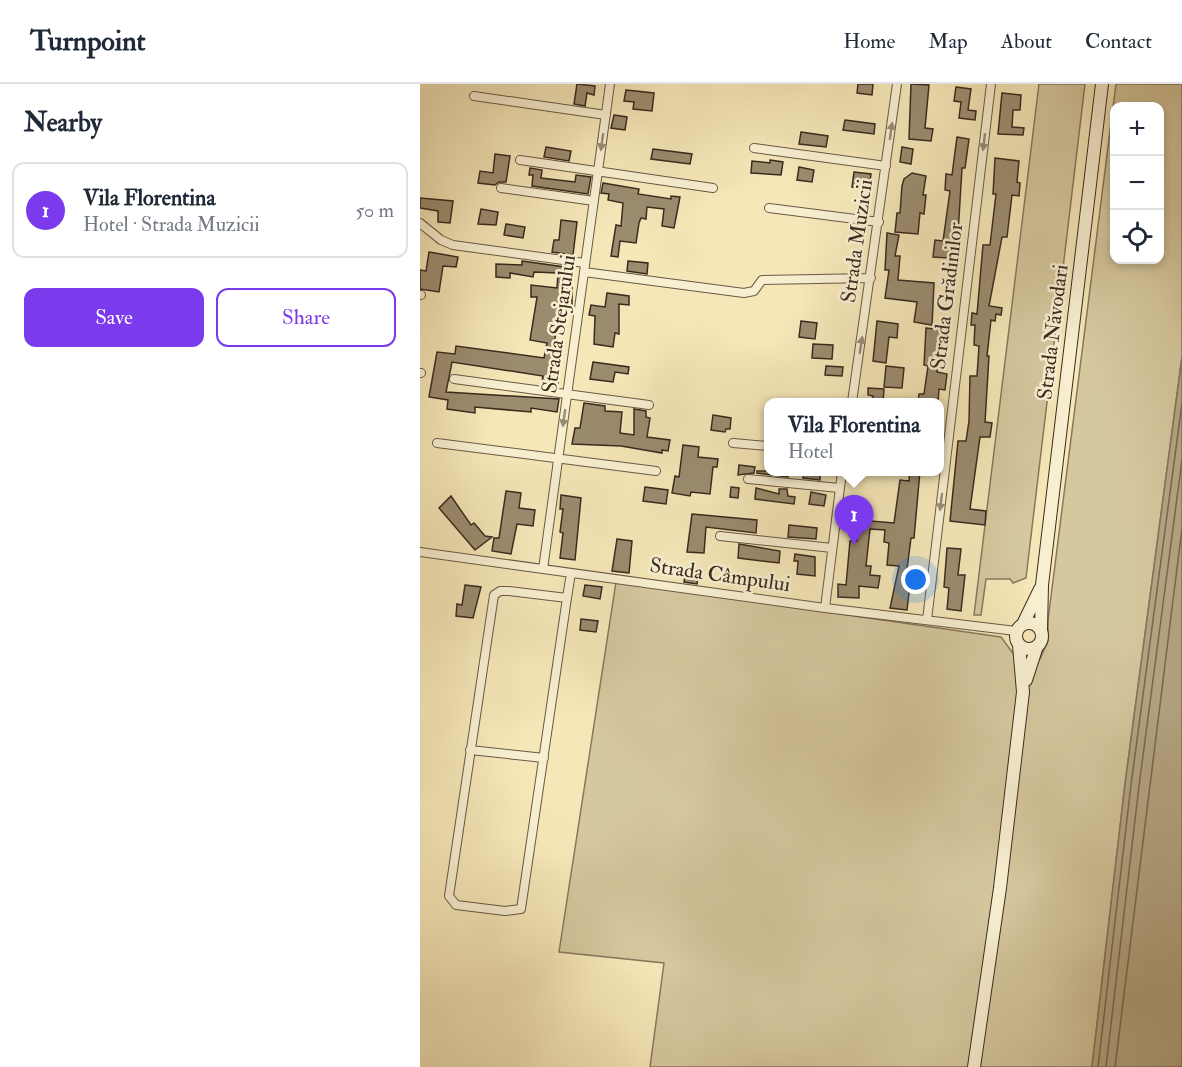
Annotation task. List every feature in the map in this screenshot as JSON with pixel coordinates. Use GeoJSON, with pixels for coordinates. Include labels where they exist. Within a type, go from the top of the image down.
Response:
{"type":"FeatureCollection","features":[{"type":"Feature","properties":{"kind":"main road","name":"Strada Năvodari"},"geometry":{"type":"LineString","coordinates":[[1041,630],[1042,585],[1102,84]]}},
{"type":"Feature","properties":{"kind":"main road","name":"Strada Năvodari"},"geometry":{"type":"LineString","coordinates":[[1019,627],[1042,585]]}},
{"type":"Feature","properties":{"kind":"main road"},"geometry":{"type":"LineString","coordinates":[[974,1067],[998,900],[1024,690],[1042,638],[1041,630],[1035,624],[1019,627],[1024,690]]}},
{"type":"Feature","properties":{"kind":"main road"},"geometry":{"type":"LineString","coordinates":[[1019,645],[1029,649],[1038,646]]}},
{"type":"Feature","properties":{"kind":"street","name":"Strada Stejarului"},"geometry":{"type":"LineString","coordinates":[[543,569],[610,84]]}},
{"type":"Feature","properties":{"kind":"street","name":"Strada Muzicii"},"geometry":{"type":"LineString","coordinates":[[853,398],[897,84]]}},
{"type":"Feature","properties":{"kind":"street","name":"Strada Grădinilor"},"geometry":{"type":"LineString","coordinates":[[927,620],[991,84]]}},
{"type":"Feature","properties":{"kind":"street"},"geometry":{"type":"LineString","coordinates":[[474,96],[606,115]]}},
{"type":"Feature","properties":{"kind":"street"},"geometry":{"type":"LineString","coordinates":[[754,148],[886,166]]}},
{"type":"Feature","properties":{"kind":"street"},"geometry":{"type":"LineString","coordinates":[[520,160],[713,188]]}},
{"type":"Feature","properties":{"kind":"street"},"geometry":{"type":"LineString","coordinates":[[501,188],[594,201]]}},
{"type":"Feature","properties":{"kind":"street"},"geometry":{"type":"LineString","coordinates":[[769,208],[879,222]]}},
{"type":"Feature","properties":{"kind":"street"},"geometry":{"type":"LineString","coordinates":[[420,223],[441,240],[453,245],[744,293],[754,291],[762,280],[871,278]]}},
{"type":"Feature","properties":{"kind":"street"},"geometry":{"type":"LineString","coordinates":[[454,379],[649,405]]}},
{"type":"Feature","properties":{"kind":"street"},"geometry":{"type":"LineString","coordinates":[[437,442],[656,471]]}},
{"type":"Feature","properties":{"kind":"street"},"geometry":{"type":"LineString","coordinates":[[733,443],[764,446]]}},
{"type":"Feature","properties":{"kind":"street"},"geometry":{"type":"LineString","coordinates":[[825,608],[841,476]]}},
{"type":"Feature","properties":{"kind":"street"},"geometry":{"type":"LineString","coordinates":[[748,479],[839,488]]}},
{"type":"Feature","properties":{"kind":"street"},"geometry":{"type":"LineString","coordinates":[[720,536],[832,548]]}},
{"type":"Feature","properties":{"kind":"street","name":"Strada Câmpului"},"geometry":{"type":"LineString","coordinates":[[420,552],[825,608],[927,620],[1019,627]]}},
{"type":"Feature","properties":{"kind":"street"},"geometry":{"type":"LineString","coordinates":[[567,598],[509,591],[500,591],[495,595],[449,897],[456,905],[505,911],[521,909],[571,573]]}},
{"type":"Feature","properties":{"kind":"street"},"geometry":{"type":"LineString","coordinates":[[470,750],[544,758]]}},
{"type":"Feature","properties":{"kind":"shaded area"},"geometry":{"type":"Polygon","coordinates":[[[1039,84],[1085,84],[1026,578],[1013,583],[1010,579],[986,579],[981,615],[974,615],[1039,84]]]}},
{"type":"Feature","properties":{"kind":"shaded area"},"geometry":{"type":"Polygon","coordinates":[[[1116,84],[1182,84],[1182,357],[1125,784],[1092,1067],[650,1067],[664,963],[559,952],[616,582],[1001,637],[1015,656],[1040,659],[1048,641],[1048,620],[1110,131],[1110,264],[1164,264],[1164,102],[1114,102],[1116,84]]]}},
{"type":"Feature","properties":{"kind":"water"},"geometry":{"type":"Polygon","coordinates":[[[1182,357],[1182,1067],[1092,1067],[1125,784],[1182,357]]]}},
{"type":"Feature","properties":{"kind":"building"},"geometry":{"type":"Polygon","coordinates":[[[577,84],[595,86],[594,95],[587,93],[585,106],[574,104],[577,84]]]}},
{"type":"Feature","properties":{"kind":"building"},"geometry":{"type":"Polygon","coordinates":[[[858,84],[873,84],[872,95],[857,93],[858,84]]]}},
{"type":"Feature","properties":{"kind":"building"},"geometry":{"type":"Polygon","coordinates":[[[911,84],[929,85],[925,128],[933,129],[931,141],[909,139],[911,84]]]}},
{"type":"Feature","properties":{"kind":"building"},"geometry":{"type":"Polygon","coordinates":[[[956,87],[971,89],[968,110],[976,111],[975,120],[959,118],[961,102],[954,101],[956,87]]]}},
{"type":"Feature","properties":{"kind":"building"},"geometry":{"type":"Polygon","coordinates":[[[626,90],[654,93],[652,111],[633,109],[634,102],[624,101],[626,90]]]}},
{"type":"Feature","properties":{"kind":"building"},"geometry":{"type":"Polygon","coordinates":[[[1002,93],[1021,95],[1020,110],[1013,110],[1012,127],[1024,128],[1023,135],[998,134],[1002,93]]]}},
{"type":"Feature","properties":{"kind":"building"},"geometry":{"type":"Polygon","coordinates":[[[614,115],[627,117],[625,130],[611,128],[614,115]]]}},
{"type":"Feature","properties":{"kind":"building"},"geometry":{"type":"Polygon","coordinates":[[[845,120],[875,124],[874,134],[843,130],[845,120]]]}},
{"type":"Feature","properties":{"kind":"building"},"geometry":{"type":"Polygon","coordinates":[[[801,132],[828,136],[826,147],[799,144],[801,132]]]}},
{"type":"Feature","properties":{"kind":"building"},"geometry":{"type":"Polygon","coordinates":[[[957,137],[969,139],[965,168],[962,168],[958,234],[951,233],[948,258],[933,257],[935,240],[943,241],[950,191],[945,190],[946,174],[952,175],[957,137]]]}},
{"type":"Feature","properties":{"kind":"building"},"geometry":{"type":"Polygon","coordinates":[[[546,147],[571,151],[569,161],[544,157],[546,147]]]}},
{"type":"Feature","properties":{"kind":"building"},"geometry":{"type":"Polygon","coordinates":[[[902,147],[913,149],[911,164],[900,162],[902,147]]]}},
{"type":"Feature","properties":{"kind":"building"},"geometry":{"type":"Polygon","coordinates":[[[653,149],[692,154],[690,164],[651,159],[653,149]]]}},
{"type":"Feature","properties":{"kind":"building"},"geometry":{"type":"Polygon","coordinates":[[[495,154],[510,156],[506,182],[499,182],[495,185],[478,183],[480,171],[493,173],[495,154]]]}},
{"type":"Feature","properties":{"kind":"building"},"geometry":{"type":"Polygon","coordinates":[[[995,158],[1019,161],[1017,182],[1020,183],[1019,196],[1012,195],[1007,237],[1002,237],[989,306],[1002,308],[1001,315],[996,314],[995,321],[991,320],[987,356],[989,356],[985,422],[992,423],[990,437],[980,437],[970,509],[986,511],[985,525],[950,521],[958,441],[966,441],[969,421],[970,376],[977,376],[979,346],[974,345],[975,325],[971,325],[972,313],[977,314],[983,245],[990,245],[996,194],[993,194],[995,158]]]}},
{"type":"Feature","properties":{"kind":"building"},"geometry":{"type":"Polygon","coordinates":[[[770,160],[783,162],[781,175],[751,173],[752,161],[770,163],[770,160]]]}},
{"type":"Feature","properties":{"kind":"building"},"geometry":{"type":"Polygon","coordinates":[[[799,167],[814,170],[812,182],[797,180],[799,167]]]}},
{"type":"Feature","properties":{"kind":"building"},"geometry":{"type":"Polygon","coordinates":[[[530,168],[542,170],[541,178],[575,182],[576,175],[591,177],[588,194],[532,186],[533,175],[529,175],[530,168]]]}},
{"type":"Feature","properties":{"kind":"building"},"geometry":{"type":"Polygon","coordinates":[[[854,172],[871,174],[869,189],[852,187],[854,172]]]}},
{"type":"Feature","properties":{"kind":"building"},"geometry":{"type":"Polygon","coordinates":[[[912,173],[926,176],[923,195],[926,195],[924,214],[920,213],[918,234],[895,232],[904,179],[912,173]]]}},
{"type":"Feature","properties":{"kind":"building"},"geometry":{"type":"Polygon","coordinates":[[[603,183],[639,189],[638,194],[671,199],[671,196],[680,197],[674,228],[662,226],[664,209],[647,207],[646,219],[641,218],[639,223],[636,243],[620,241],[618,257],[611,256],[616,225],[621,226],[623,203],[608,200],[609,194],[601,193],[603,183]]]}},
{"type":"Feature","properties":{"kind":"building"},"geometry":{"type":"Polygon","coordinates":[[[420,198],[453,201],[450,223],[438,222],[438,211],[420,208],[420,198]]]}},
{"type":"Feature","properties":{"kind":"building"},"geometry":{"type":"Polygon","coordinates":[[[481,209],[498,212],[496,225],[478,224],[481,209]]]}},
{"type":"Feature","properties":{"kind":"building"},"geometry":{"type":"Polygon","coordinates":[[[561,220],[577,222],[573,255],[552,252],[554,240],[559,240],[561,220]]]}},
{"type":"Feature","properties":{"kind":"building"},"geometry":{"type":"Polygon","coordinates":[[[506,224],[525,227],[523,238],[504,235],[506,224]]]}},
{"type":"Feature","properties":{"kind":"building"},"geometry":{"type":"Polygon","coordinates":[[[887,233],[899,235],[895,256],[900,256],[898,280],[934,283],[932,325],[914,322],[917,302],[885,298],[889,270],[885,270],[887,233]]]}},
{"type":"Feature","properties":{"kind":"building"},"geometry":{"type":"Polygon","coordinates":[[[429,252],[458,257],[456,267],[443,266],[439,292],[420,289],[420,270],[426,271],[429,252]]]}},
{"type":"Feature","properties":{"kind":"building"},"geometry":{"type":"Polygon","coordinates":[[[522,261],[572,268],[572,314],[557,312],[554,354],[561,355],[558,383],[542,381],[543,376],[452,362],[446,392],[559,399],[557,412],[531,408],[531,412],[475,407],[475,413],[447,409],[448,400],[429,397],[437,352],[455,354],[456,346],[544,358],[547,343],[530,340],[537,297],[531,297],[531,285],[557,288],[558,273],[534,272],[533,277],[510,273],[510,278],[496,277],[496,264],[522,265],[522,261]]]}},
{"type":"Feature","properties":{"kind":"building"},"geometry":{"type":"Polygon","coordinates":[[[628,261],[648,263],[647,274],[627,271],[628,261]]]}},
{"type":"Feature","properties":{"kind":"building"},"geometry":{"type":"Polygon","coordinates":[[[607,293],[629,296],[629,305],[619,304],[619,334],[615,333],[613,347],[594,344],[595,316],[589,315],[591,305],[605,307],[607,293]]]}},
{"type":"Feature","properties":{"kind":"building"},"geometry":{"type":"Polygon","coordinates":[[[801,321],[817,323],[815,339],[799,337],[801,321]]]}},
{"type":"Feature","properties":{"kind":"building"},"geometry":{"type":"Polygon","coordinates":[[[877,321],[898,324],[897,338],[889,337],[886,363],[873,361],[877,321]]]}},
{"type":"Feature","properties":{"kind":"building"},"geometry":{"type":"Polygon","coordinates":[[[926,328],[942,330],[937,372],[947,374],[945,390],[939,389],[938,398],[918,398],[919,394],[924,394],[928,366],[924,365],[926,328]]]}},
{"type":"Feature","properties":{"kind":"building"},"geometry":{"type":"Polygon","coordinates":[[[813,344],[833,345],[832,359],[812,358],[813,344]]]}},
{"type":"Feature","properties":{"kind":"building"},"geometry":{"type":"Polygon","coordinates":[[[593,362],[629,367],[628,374],[615,372],[613,382],[590,379],[593,362]]]}},
{"type":"Feature","properties":{"kind":"building"},"geometry":{"type":"Polygon","coordinates":[[[826,366],[843,367],[842,376],[825,375],[826,366]]]}},
{"type":"Feature","properties":{"kind":"building"},"geometry":{"type":"Polygon","coordinates":[[[886,366],[904,368],[902,388],[884,387],[886,366]]]}},
{"type":"Feature","properties":{"kind":"building"},"geometry":{"type":"Polygon","coordinates":[[[868,388],[884,389],[883,398],[873,398],[873,396],[868,395],[868,388]]]}},
{"type":"Feature","properties":{"kind":"building"},"geometry":{"type":"Polygon","coordinates":[[[584,403],[605,406],[605,411],[622,412],[620,433],[634,435],[634,409],[646,411],[646,417],[650,418],[647,437],[670,440],[668,451],[662,450],[662,453],[621,446],[572,444],[575,428],[580,428],[584,403]]]}},
{"type":"Feature","properties":{"kind":"building"},"geometry":{"type":"Polygon","coordinates":[[[713,415],[731,418],[730,429],[726,429],[725,432],[711,430],[713,415]]]}},
{"type":"Feature","properties":{"kind":"building"},"geometry":{"type":"Polygon","coordinates":[[[683,445],[699,447],[698,457],[718,459],[717,467],[713,467],[710,494],[691,492],[690,496],[672,493],[675,476],[679,477],[683,445]]]}},
{"type":"Feature","properties":{"kind":"building"},"geometry":{"type":"Polygon","coordinates":[[[739,465],[755,467],[754,473],[738,475],[739,465]]]}},
{"type":"Feature","properties":{"kind":"building"},"geometry":{"type":"Polygon","coordinates":[[[803,476],[820,476],[820,480],[803,478],[803,476]]]}},
{"type":"Feature","properties":{"kind":"building"},"geometry":{"type":"Polygon","coordinates":[[[910,476],[920,476],[914,538],[911,538],[907,569],[918,571],[916,586],[910,585],[907,610],[890,608],[899,566],[887,565],[889,543],[884,542],[885,530],[870,529],[866,566],[871,566],[870,575],[880,576],[878,588],[859,586],[859,598],[838,597],[838,584],[846,585],[850,541],[857,541],[859,520],[894,523],[900,480],[909,481],[910,476]]]}},
{"type":"Feature","properties":{"kind":"building"},"geometry":{"type":"Polygon","coordinates":[[[645,487],[668,490],[666,504],[643,501],[645,487]]]}},
{"type":"Feature","properties":{"kind":"building"},"geometry":{"type":"Polygon","coordinates":[[[731,487],[739,488],[738,498],[730,497],[731,487]]]}},
{"type":"Feature","properties":{"kind":"building"},"geometry":{"type":"Polygon","coordinates":[[[756,488],[779,494],[779,489],[787,489],[788,496],[795,497],[794,504],[755,499],[756,488]]]}},
{"type":"Feature","properties":{"kind":"building"},"geometry":{"type":"Polygon","coordinates":[[[506,491],[521,493],[519,508],[535,510],[533,526],[517,524],[511,554],[492,551],[494,538],[499,538],[506,491]]]}},
{"type":"Feature","properties":{"kind":"building"},"geometry":{"type":"Polygon","coordinates":[[[811,492],[826,495],[824,506],[809,504],[811,492]]]}},
{"type":"Feature","properties":{"kind":"building"},"geometry":{"type":"Polygon","coordinates":[[[561,495],[581,498],[575,560],[560,558],[563,533],[560,532],[563,509],[560,509],[561,495]]]}},
{"type":"Feature","properties":{"kind":"building"},"geometry":{"type":"Polygon","coordinates":[[[451,496],[471,525],[474,523],[485,536],[492,537],[475,550],[439,508],[451,496]]]}},
{"type":"Feature","properties":{"kind":"building"},"geometry":{"type":"Polygon","coordinates":[[[692,514],[757,520],[756,533],[706,527],[704,553],[687,552],[692,514]]]}},
{"type":"Feature","properties":{"kind":"building"},"geometry":{"type":"Polygon","coordinates":[[[789,525],[817,528],[816,539],[788,537],[789,525]]]}},
{"type":"Feature","properties":{"kind":"building"},"geometry":{"type":"Polygon","coordinates":[[[617,539],[632,541],[629,573],[612,571],[617,539]]]}},
{"type":"Feature","properties":{"kind":"building"},"geometry":{"type":"Polygon","coordinates":[[[739,544],[780,551],[779,563],[738,558],[739,544]]]}},
{"type":"Feature","properties":{"kind":"building"},"geometry":{"type":"Polygon","coordinates":[[[947,548],[961,549],[958,575],[965,575],[961,611],[947,609],[949,588],[944,587],[947,548]]]}},
{"type":"Feature","properties":{"kind":"building"},"geometry":{"type":"Polygon","coordinates":[[[795,554],[815,557],[815,576],[797,574],[798,561],[794,561],[795,554]]]}},
{"type":"Feature","properties":{"kind":"building"},"geometry":{"type":"Polygon","coordinates":[[[686,570],[699,572],[697,584],[684,582],[686,570]]]}},
{"type":"Feature","properties":{"kind":"building"},"geometry":{"type":"Polygon","coordinates":[[[465,585],[481,587],[473,618],[456,616],[457,604],[462,605],[465,585]]]}},
{"type":"Feature","properties":{"kind":"building"},"geometry":{"type":"Polygon","coordinates":[[[585,585],[602,587],[600,599],[583,596],[585,585]]]}},
{"type":"Feature","properties":{"kind":"building"},"geometry":{"type":"Polygon","coordinates":[[[581,619],[598,621],[596,632],[580,630],[581,619]]]}},
{"type":"Feature","properties":{"kind":"place","name":"Vila Florentina"},"geometry":{"type":"Point","coordinates":[854,545]}}]}
